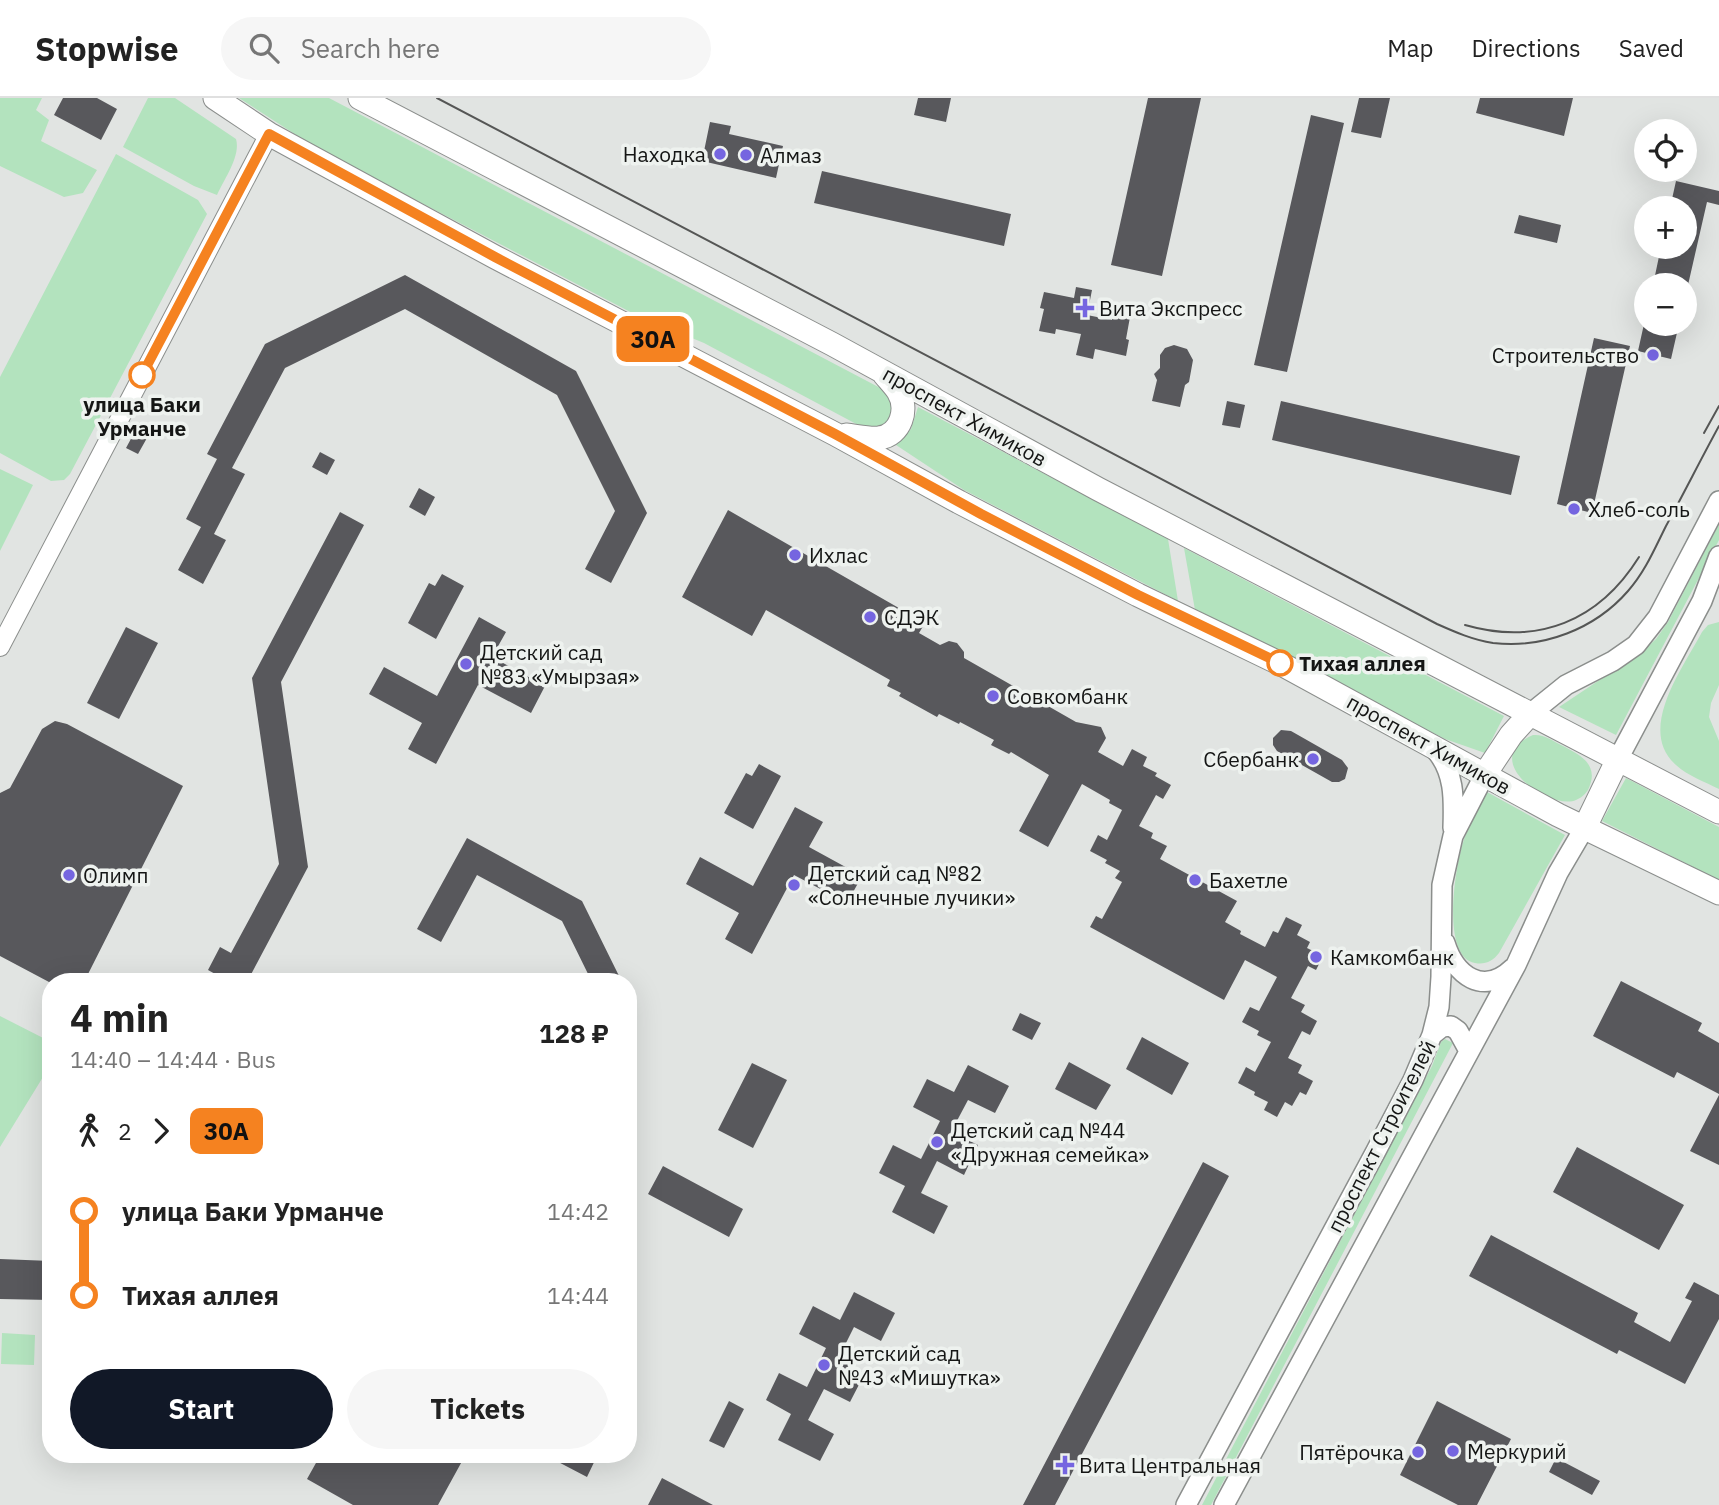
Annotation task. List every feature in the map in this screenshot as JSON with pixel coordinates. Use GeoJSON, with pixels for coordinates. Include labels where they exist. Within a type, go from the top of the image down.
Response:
{"type":"FeatureCollection","features":[{"type":"Feature","properties":{"kind":"main road","name":"проспект Химиков"},"geometry":{"type":"LineString","coordinates":[[215,98],[269,134],[495,257],[835,434],[959,502],[1285,666],[1558,815],[1719,893]]}},
{"type":"Feature","properties":{"kind":"main road","name":"проспект Химиков"},"geometry":{"type":"LineString","coordinates":[[360,98],[880,369],[1098,489],[1719,812]]}},
{"type":"Feature","properties":{"kind":"main road"},"geometry":{"type":"LineString","coordinates":[[835,434],[878,438],[898,428],[903,416],[902,401],[898,391],[880,369]]}},
{"type":"Feature","properties":{"kind":"main road","name":"проспект Строителей"},"geometry":{"type":"LineString","coordinates":[[1186,1505],[1389,1127],[1432,1035],[1439,1007],[1442,884],[1453,836],[1485,775],[1511,735],[1530,714],[1566,685],[1613,661],[1636,645],[1647,633],[1719,501]]}},
{"type":"Feature","properties":{"kind":"main road","name":"проспект Строителей"},"geometry":{"type":"LineString","coordinates":[[1224,1505],[1516,965],[1558,873],[1585,827],[1702,601],[1719,556]]}},
{"type":"Feature","properties":{"kind":"main road"},"geometry":{"type":"LineString","coordinates":[[1433,747],[1444,759],[1452,786],[1453,836]]}},
{"type":"Feature","properties":{"kind":"main road"},"geometry":{"type":"LineString","coordinates":[[1441,928],[1455,966],[1472,979],[1493,981],[1506,975],[1516,965]]}},
{"type":"Feature","properties":{"kind":"main road"},"geometry":{"type":"LineString","coordinates":[[1432,1035],[1442,1027],[1451,1026],[1458,1031],[1469,1051]]}},
{"type":"Feature","properties":{"kind":"street"},"geometry":{"type":"LineString","coordinates":[[0,647],[269,134]]}},
{"type":"Feature","properties":{"kind":"green space"},"geometry":{"type":"Polygon","coordinates":[[[0,98],[42,98],[36,110],[49,120],[41,141],[97,170],[83,193],[64,197],[0,166],[0,98]]]}},
{"type":"Feature","properties":{"kind":"green space"},"geometry":{"type":"Polygon","coordinates":[[[148,98],[175,98],[236,139],[234,160],[217,195],[194,186],[123,147],[148,98]]]}},
{"type":"Feature","properties":{"kind":"green space"},"geometry":{"type":"Polygon","coordinates":[[[239,98],[329,98],[886,391],[891,399],[893,416],[883,428],[860,426],[704,343],[638,316],[408,196],[307,142],[239,98]]]}},
{"type":"Feature","properties":{"kind":"green space"},"geometry":{"type":"Polygon","coordinates":[[[116,154],[198,200],[207,214],[70,474],[64,480],[51,481],[0,453],[0,377],[116,154]]]}},
{"type":"Feature","properties":{"kind":"green space"},"geometry":{"type":"Polygon","coordinates":[[[918,407],[1168,539],[1178,601],[964,490],[896,445],[911,429],[918,407]]]}},
{"type":"Feature","properties":{"kind":"green space"},"geometry":{"type":"Polygon","coordinates":[[[0,469],[33,485],[0,551],[0,469]]]}},
{"type":"Feature","properties":{"kind":"green space"},"geometry":{"type":"Polygon","coordinates":[[[1719,524],[1719,540],[1616,735],[1559,707],[1643,651],[1656,639],[1668,622],[1719,524]]]}},
{"type":"Feature","properties":{"kind":"green space"},"geometry":{"type":"Polygon","coordinates":[[[1184,548],[1504,716],[1485,753],[1445,739],[1195,610],[1184,548]]]}},
{"type":"Feature","properties":{"kind":"green space"},"geometry":{"type":"Polygon","coordinates":[[[1719,622],[1719,685],[1711,703],[1709,717],[1719,741],[1719,789],[1691,776],[1676,765],[1665,751],[1661,735],[1662,717],[1675,681],[1702,632],[1708,625],[1719,622]]]}},
{"type":"Feature","properties":{"kind":"green space"},"geometry":{"type":"Polygon","coordinates":[[[1533,735],[1548,738],[1585,760],[1592,777],[1583,796],[1565,801],[1551,798],[1524,781],[1515,769],[1512,757],[1517,745],[1533,735]]]}},
{"type":"Feature","properties":{"kind":"green space"},"geometry":{"type":"Polygon","coordinates":[[[1626,778],[1719,827],[1719,880],[1602,821],[1626,778]]]}},
{"type":"Feature","properties":{"kind":"green space"},"geometry":{"type":"Polygon","coordinates":[[[1487,792],[1565,835],[1499,953],[1489,962],[1475,963],[1464,957],[1458,946],[1454,930],[1454,892],[1462,846],[1487,792]]]}},
{"type":"Feature","properties":{"kind":"green space"},"geometry":{"type":"Polygon","coordinates":[[[0,1016],[42,1037],[42,1079],[0,1147],[0,1016]]]}},
{"type":"Feature","properties":{"kind":"green space"},"geometry":{"type":"Polygon","coordinates":[[[1445,1039],[1453,1043],[1211,1505],[1202,1505],[1432,1066],[1441,1042],[1445,1039]]]}},
{"type":"Feature","properties":{"kind":"green space"},"geometry":{"type":"Polygon","coordinates":[[[2,1333],[35,1335],[34,1365],[1,1364],[2,1333]]]}},
{"type":"Feature","properties":{"kind":"building"},"geometry":{"type":"Polygon","coordinates":[[[63,98],[97,98],[117,109],[101,140],[54,115],[63,98]]]}},
{"type":"Feature","properties":{"kind":"building"},"geometry":{"type":"Polygon","coordinates":[[[918,98],[951,98],[946,122],[914,115],[918,98]]]}},
{"type":"Feature","properties":{"kind":"building"},"geometry":{"type":"Polygon","coordinates":[[[1148,98],[1201,98],[1162,276],[1111,265],[1148,98]]]}},
{"type":"Feature","properties":{"kind":"building"},"geometry":{"type":"Polygon","coordinates":[[[1359,98],[1390,98],[1381,138],[1351,132],[1359,98]]]}},
{"type":"Feature","properties":{"kind":"building"},"geometry":{"type":"Polygon","coordinates":[[[1480,98],[1573,98],[1564,136],[1476,113],[1480,98]]]}},
{"type":"Feature","properties":{"kind":"building"},"geometry":{"type":"Polygon","coordinates":[[[1311,115],[1344,123],[1287,372],[1254,365],[1311,115]]]}},
{"type":"Feature","properties":{"kind":"building"},"geometry":{"type":"Polygon","coordinates":[[[710,122],[731,126],[729,134],[783,146],[776,178],[702,161],[710,122]]]}},
{"type":"Feature","properties":{"kind":"building"},"geometry":{"type":"Polygon","coordinates":[[[822,171],[1011,214],[1004,246],[814,203],[822,171]]]}},
{"type":"Feature","properties":{"kind":"building"},"geometry":{"type":"Polygon","coordinates":[[[1676,182],[1719,191],[1719,205],[1707,202],[1697,246],[1697,196],[1673,196],[1676,182]]]}},
{"type":"Feature","properties":{"kind":"building"},"geometry":{"type":"Polygon","coordinates":[[[1519,215],[1561,225],[1557,243],[1514,233],[1519,215]]]}},
{"type":"Feature","properties":{"kind":"building"},"geometry":{"type":"Polygon","coordinates":[[[1658,259],[1694,259],[1691,273],[1656,273],[1658,259]]]}},
{"type":"Feature","properties":{"kind":"building"},"geometry":{"type":"Polygon","coordinates":[[[405,275],[576,371],[647,513],[611,583],[585,569],[615,511],[557,395],[405,309],[285,368],[232,468],[245,474],[214,534],[226,540],[203,584],[178,570],[201,527],[186,519],[217,459],[207,454],[265,344],[405,275]]]}},
{"type":"Feature","properties":{"kind":"building"},"geometry":{"type":"Polygon","coordinates":[[[1076,287],[1092,290],[1087,315],[1112,320],[1113,313],[1130,317],[1126,356],[1095,349],[1093,359],[1076,355],[1081,334],[1056,329],[1055,334],[1039,331],[1044,309],[1040,308],[1044,292],[1074,298],[1076,287]]]}},
{"type":"Feature","properties":{"kind":"building"},"geometry":{"type":"Polygon","coordinates":[[[1641,336],[1676,336],[1671,359],[1638,351],[1641,336]]]}},
{"type":"Feature","properties":{"kind":"building"},"geometry":{"type":"Polygon","coordinates":[[[1594,338],[1630,346],[1592,513],[1557,504],[1594,338]]]}},
{"type":"Feature","properties":{"kind":"building"},"geometry":{"type":"Polygon","coordinates":[[[1174,345],[1187,349],[1193,360],[1180,407],[1152,401],[1157,380],[1154,374],[1160,368],[1160,355],[1165,348],[1174,345]]]}},
{"type":"Feature","properties":{"kind":"building"},"geometry":{"type":"Polygon","coordinates":[[[1227,401],[1245,405],[1240,428],[1222,425],[1227,401]]]}},
{"type":"Feature","properties":{"kind":"building"},"geometry":{"type":"Polygon","coordinates":[[[1281,401],[1520,456],[1511,495],[1272,440],[1281,401]]]}},
{"type":"Feature","properties":{"kind":"building"},"geometry":{"type":"Polygon","coordinates":[[[140,422],[152,429],[138,454],[126,448],[140,422]]]}},
{"type":"Feature","properties":{"kind":"building"},"geometry":{"type":"Polygon","coordinates":[[[320,452],[335,460],[327,475],[312,467],[320,452]]]}},
{"type":"Feature","properties":{"kind":"building"},"geometry":{"type":"Polygon","coordinates":[[[419,488],[435,497],[425,516],[409,507],[419,488]]]}},
{"type":"Feature","properties":{"kind":"building"},"geometry":{"type":"Polygon","coordinates":[[[728,510],[925,623],[919,633],[940,645],[949,641],[957,643],[964,652],[964,658],[1076,722],[1101,727],[1106,738],[1098,752],[1123,766],[1132,749],[1147,757],[1143,766],[1171,785],[1163,799],[1156,795],[1139,826],[1153,833],[1151,838],[1167,846],[1160,859],[1237,901],[1225,922],[1241,931],[1240,934],[1265,947],[1273,931],[1278,933],[1286,917],[1302,925],[1297,935],[1310,942],[1307,948],[1323,956],[1316,970],[1308,966],[1291,998],[1305,1005],[1301,1012],[1317,1021],[1310,1035],[1302,1031],[1288,1058],[1302,1065],[1298,1073],[1313,1081],[1306,1095],[1300,1092],[1292,1106],[1285,1102],[1277,1117],[1264,1110],[1268,1102],[1238,1083],[1246,1067],[1255,1072],[1271,1042],[1257,1035],[1259,1031],[1242,1022],[1250,1007],[1259,1011],[1277,977],[1245,960],[1224,1000],[1090,927],[1096,916],[1102,919],[1122,882],[1115,878],[1120,871],[1090,851],[1098,835],[1107,840],[1122,810],[1109,803],[1110,800],[1082,784],[1048,847],[1019,831],[1049,775],[1011,752],[1009,754],[991,745],[994,740],[960,722],[959,724],[939,714],[937,717],[899,696],[901,693],[887,686],[890,680],[766,610],[752,636],[682,597],[728,510]]]}},
{"type":"Feature","properties":{"kind":"building"},"geometry":{"type":"Polygon","coordinates":[[[340,512],[364,525],[281,682],[308,867],[252,973],[213,973],[208,970],[220,947],[231,953],[279,864],[252,678],[340,512]]]}},
{"type":"Feature","properties":{"kind":"building"},"geometry":{"type":"Polygon","coordinates":[[[442,574],[464,586],[436,639],[408,623],[429,583],[435,586],[442,574]]]}},
{"type":"Feature","properties":{"kind":"building"},"geometry":{"type":"Polygon","coordinates":[[[479,617],[506,632],[492,657],[545,686],[531,713],[478,685],[436,764],[408,749],[422,723],[369,694],[384,667],[437,696],[479,617]]]}},
{"type":"Feature","properties":{"kind":"building"},"geometry":{"type":"Polygon","coordinates":[[[126,627],[158,643],[119,719],[87,703],[126,627]]]}},
{"type":"Feature","properties":{"kind":"building","name":"Олимп"},"geometry":{"type":"Polygon","coordinates":[[[55,721],[67,724],[183,786],[89,973],[42,973],[42,978],[0,956],[0,793],[10,788],[42,729],[55,721]]]}},
{"type":"Feature","properties":{"kind":"building"},"geometry":{"type":"Polygon","coordinates":[[[1281,730],[1291,731],[1342,760],[1348,768],[1345,779],[1332,782],[1277,751],[1273,738],[1281,730]]]}},
{"type":"Feature","properties":{"kind":"building"},"geometry":{"type":"Polygon","coordinates":[[[759,764],[781,776],[753,829],[724,813],[746,773],[752,776],[759,764]]]}},
{"type":"Feature","properties":{"kind":"building"},"geometry":{"type":"Polygon","coordinates":[[[795,807],[823,822],[809,847],[862,876],[847,903],[794,875],[752,954],[725,939],[739,913],[686,884],[700,857],[753,886],[795,807]]]}},
{"type":"Feature","properties":{"kind":"building"},"geometry":{"type":"Polygon","coordinates":[[[467,838],[582,901],[618,973],[588,973],[562,921],[477,875],[441,942],[417,929],[467,838]]]}},
{"type":"Feature","properties":{"kind":"building"},"geometry":{"type":"Polygon","coordinates":[[[1621,981],[1702,1023],[1698,1031],[1719,1043],[1719,1094],[1677,1072],[1674,1078],[1593,1036],[1621,981]]]}},
{"type":"Feature","properties":{"kind":"building"},"geometry":{"type":"Polygon","coordinates":[[[1020,1013],[1041,1023],[1032,1040],[1012,1030],[1020,1013]]]}},
{"type":"Feature","properties":{"kind":"building"},"geometry":{"type":"Polygon","coordinates":[[[1142,1037],[1189,1063],[1172,1095],[1126,1069],[1142,1037]]]}},
{"type":"Feature","properties":{"kind":"building"},"geometry":{"type":"Polygon","coordinates":[[[1069,1062],[1111,1085],[1096,1110],[1055,1089],[1069,1062]]]}},
{"type":"Feature","properties":{"kind":"building"},"geometry":{"type":"Polygon","coordinates":[[[752,1063],[787,1080],[753,1148],[718,1130],[752,1063]]]}},
{"type":"Feature","properties":{"kind":"building"},"geometry":{"type":"Polygon","coordinates":[[[968,1065],[1009,1086],[995,1113],[968,1100],[951,1132],[978,1145],[964,1175],[937,1161],[921,1193],[948,1206],[934,1234],[892,1212],[905,1186],[879,1173],[893,1145],[921,1159],[940,1121],[913,1107],[927,1079],[954,1092],[968,1065]]]}},
{"type":"Feature","properties":{"kind":"building"},"geometry":{"type":"Polygon","coordinates":[[[1719,1095],[1719,1165],[1690,1151],[1719,1095]]]}},
{"type":"Feature","properties":{"kind":"building"},"geometry":{"type":"Polygon","coordinates":[[[1577,1147],[1684,1205],[1659,1250],[1553,1192],[1577,1147]]]}},
{"type":"Feature","properties":{"kind":"building"},"geometry":{"type":"Polygon","coordinates":[[[1203,1162],[1229,1176],[1055,1505],[1023,1505],[1203,1162]]]}},
{"type":"Feature","properties":{"kind":"building"},"geometry":{"type":"Polygon","coordinates":[[[663,1166],[743,1209],[729,1237],[648,1194],[663,1166]]]}},
{"type":"Feature","properties":{"kind":"building"},"geometry":{"type":"Polygon","coordinates":[[[1491,1235],[1638,1313],[1634,1322],[1670,1342],[1692,1301],[1685,1298],[1694,1282],[1719,1295],[1719,1319],[1685,1384],[1619,1350],[1617,1354],[1469,1276],[1491,1235]]]}},
{"type":"Feature","properties":{"kind":"building"},"geometry":{"type":"Polygon","coordinates":[[[0,1259],[42,1261],[42,1300],[0,1299],[0,1259]]]}},
{"type":"Feature","properties":{"kind":"building"},"geometry":{"type":"Polygon","coordinates":[[[854,1292],[895,1313],[881,1341],[854,1327],[838,1359],[865,1373],[850,1402],[824,1389],[808,1420],[834,1434],[820,1461],[778,1440],[791,1414],[766,1400],[779,1373],[807,1387],[826,1348],[799,1334],[813,1306],[840,1320],[854,1292]]]}},
{"type":"Feature","properties":{"kind":"building"},"geometry":{"type":"Polygon","coordinates":[[[729,1401],[744,1409],[724,1448],[709,1441],[729,1401]]]}},
{"type":"Feature","properties":{"kind":"building"},"geometry":{"type":"Polygon","coordinates":[[[1437,1401],[1511,1439],[1477,1505],[1458,1505],[1400,1475],[1437,1401]]]}},
{"type":"Feature","properties":{"kind":"building"},"geometry":{"type":"Polygon","coordinates":[[[1556,1458],[1600,1481],[1592,1495],[1549,1472],[1556,1458]]]}},
{"type":"Feature","properties":{"kind":"building"},"geometry":{"type":"Polygon","coordinates":[[[316,1463],[461,1463],[438,1505],[353,1505],[307,1479],[316,1463]]]}},
{"type":"Feature","properties":{"kind":"building"},"geometry":{"type":"Polygon","coordinates":[[[560,1463],[594,1463],[587,1477],[560,1463]]]}},
{"type":"Feature","properties":{"kind":"building"},"geometry":{"type":"Polygon","coordinates":[[[662,1478],[713,1505],[648,1505],[662,1478]]]}},
{"type":"Feature","properties":{"kind":"tram line"},"geometry":{"type":"LineString","coordinates":[[437,98],[1437,624],[1478,640],[1512,644],[1549,639],[1584,626],[1615,604],[1645,568],[1719,426]]}},
{"type":"Feature","properties":{"kind":"tram line"},"geometry":{"type":"LineString","coordinates":[[1704,433],[1719,406]]}},
{"type":"Feature","properties":{"kind":"tram line"},"geometry":{"type":"LineString","coordinates":[[1465,625],[1492,631],[1517,632],[1542,630],[1564,623],[1605,598],[1639,557]]}},
{"type":"Feature","properties":{"kind":"bus line","name":"30А"},"geometry":{"type":"LineString","coordinates":[[142,375],[269,134],[495,257],[835,434],[981,514],[1138,595],[1280,663]]}},
{"type":"Feature","properties":{"kind":"place","name":"Находка"},"geometry":{"type":"Point","coordinates":[720,154]}},
{"type":"Feature","properties":{"kind":"place","name":"Алмаз"},"geometry":{"type":"Point","coordinates":[746,155]}},
{"type":"Feature","properties":{"kind":"place","name":"Вита Экспресс"},"geometry":{"type":"Point","coordinates":[1085,308]}},
{"type":"Feature","properties":{"kind":"place","name":"Строительство"},"geometry":{"type":"Point","coordinates":[1653,355]}},
{"type":"Feature","properties":{"kind":"place","name":"улица Баки Урманче"},"geometry":{"type":"Point","coordinates":[142,375]}},
{"type":"Feature","properties":{"kind":"place","name":"Хлеб-соль"},"geometry":{"type":"Point","coordinates":[1574,509]}},
{"type":"Feature","properties":{"kind":"place","name":"Ихлас"},"geometry":{"type":"Point","coordinates":[795,555]}},
{"type":"Feature","properties":{"kind":"place","name":"СДЭК"},"geometry":{"type":"Point","coordinates":[870,617]}},
{"type":"Feature","properties":{"kind":"place","name":"Тихая аллея"},"geometry":{"type":"Point","coordinates":[1280,663]}},
{"type":"Feature","properties":{"kind":"place","name":"Детский сад №83 «Умырзая»"},"geometry":{"type":"Point","coordinates":[466,664]}},
{"type":"Feature","properties":{"kind":"place","name":"Совкомбанк"},"geometry":{"type":"Point","coordinates":[993,696]}},
{"type":"Feature","properties":{"kind":"place","name":"Сбербанк"},"geometry":{"type":"Point","coordinates":[1313,759]}},
{"type":"Feature","properties":{"kind":"place","name":"Олимп"},"geometry":{"type":"Point","coordinates":[69,875]}},
{"type":"Feature","properties":{"kind":"place","name":"Бахетле"},"geometry":{"type":"Point","coordinates":[1195,880]}},
{"type":"Feature","properties":{"kind":"place","name":"Детский сад №82 «Солнечные лучики»"},"geometry":{"type":"Point","coordinates":[794,885]}},
{"type":"Feature","properties":{"kind":"place","name":"Камкомбанк"},"geometry":{"type":"Point","coordinates":[1316,957]}},
{"type":"Feature","properties":{"kind":"place","name":"Детский сад №44 «Дружная семейка»"},"geometry":{"type":"Point","coordinates":[937,1142]}},
{"type":"Feature","properties":{"kind":"place","name":"Детский сад №43 «Мишутка»"},"geometry":{"type":"Point","coordinates":[824,1365]}},
{"type":"Feature","properties":{"kind":"place","name":"Меркурий"},"geometry":{"type":"Point","coordinates":[1453,1451]}},
{"type":"Feature","properties":{"kind":"place","name":"Пятёрочка"},"geometry":{"type":"Point","coordinates":[1418,1452]}},
{"type":"Feature","properties":{"kind":"place","name":"Вита Центральная"},"geometry":{"type":"Point","coordinates":[1065,1465]}}]}
